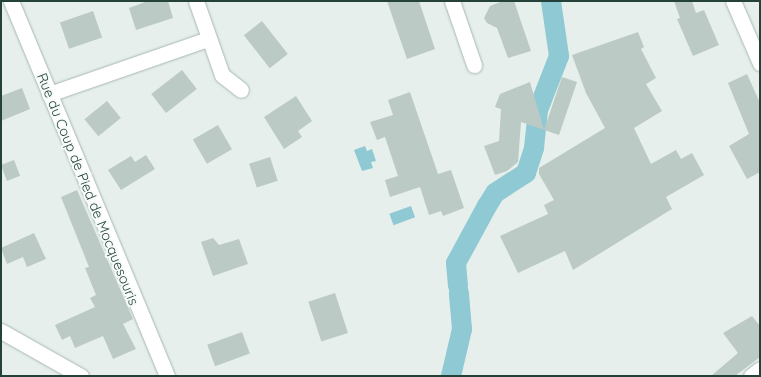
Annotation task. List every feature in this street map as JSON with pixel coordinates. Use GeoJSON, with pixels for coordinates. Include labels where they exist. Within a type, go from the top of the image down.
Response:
{"type":"FeatureCollection","features":[{"type":"Feature","properties":{"kind":"street","name":"Rue du Coup de Pied de Mocquesouris"},"geometry":{"type":"LineString","coordinates":[[11,1],[167,376]]}},
{"type":"Feature","properties":{"kind":"street"},"geometry":{"type":"LineString","coordinates":[[196,1],[222,75],[241,90]]}},
{"type":"Feature","properties":{"kind":"street"},"geometry":{"type":"LineString","coordinates":[[452,1],[474,65]]}},
{"type":"Feature","properties":{"kind":"street"},"geometry":{"type":"LineString","coordinates":[[733,1],[760,63]]}},
{"type":"Feature","properties":{"kind":"street"},"geometry":{"type":"LineString","coordinates":[[49,94],[208,39]]}},
{"type":"Feature","properties":{"kind":"street"},"geometry":{"type":"LineString","coordinates":[[1,331],[81,376]]}},
{"type":"Feature","properties":{"kind":"street"},"geometry":{"type":"LineString","coordinates":[[751,376],[760,369]]}},
{"type":"Feature","properties":{"kind":"water"},"geometry":{"type":"Polygon","coordinates":[[[365,146],[367,151],[372,149],[376,161],[371,162],[373,168],[362,171],[354,150],[365,146]]]}},
{"type":"Feature","properties":{"kind":"water"},"geometry":{"type":"Polygon","coordinates":[[[411,206],[415,217],[393,225],[389,214],[411,206]]]}},
{"type":"Feature","properties":{"kind":"building"},"geometry":{"type":"Polygon","coordinates":[[[148,1],[168,1],[173,18],[136,30],[129,8],[148,1]]]}},
{"type":"Feature","properties":{"kind":"building"},"geometry":{"type":"Polygon","coordinates":[[[387,1],[419,1],[435,49],[407,59],[387,1]]]}},
{"type":"Feature","properties":{"kind":"building"},"geometry":{"type":"Polygon","coordinates":[[[503,1],[514,1],[531,51],[508,58],[497,28],[487,23],[484,18],[490,6],[503,1]]]}},
{"type":"Feature","properties":{"kind":"building"},"geometry":{"type":"Polygon","coordinates":[[[674,1],[692,1],[696,13],[704,10],[719,45],[693,56],[677,19],[680,18],[674,1]]]}},
{"type":"Feature","properties":{"kind":"building"},"geometry":{"type":"Polygon","coordinates":[[[93,11],[102,37],[69,49],[60,22],[93,11]]]}},
{"type":"Feature","properties":{"kind":"building"},"geometry":{"type":"Polygon","coordinates":[[[262,21],[288,54],[270,68],[244,35],[262,21]]]}},
{"type":"Feature","properties":{"kind":"building"},"geometry":{"type":"Polygon","coordinates":[[[638,32],[644,47],[641,49],[656,78],[646,84],[662,111],[634,128],[651,164],[676,150],[681,159],[692,153],[704,175],[666,197],[672,209],[573,270],[565,251],[518,273],[500,236],[548,214],[544,205],[554,200],[539,174],[539,168],[605,128],[586,93],[572,55],[638,32]]]}},
{"type":"Feature","properties":{"kind":"building"},"geometry":{"type":"Polygon","coordinates":[[[182,70],[197,89],[166,113],[151,94],[182,70]]]}},
{"type":"Feature","properties":{"kind":"building"},"geometry":{"type":"Polygon","coordinates":[[[747,74],[760,103],[760,172],[747,179],[729,146],[749,134],[728,83],[747,74]]]}},
{"type":"Feature","properties":{"kind":"building"},"geometry":{"type":"Polygon","coordinates":[[[562,77],[577,82],[559,135],[544,130],[562,77]]]}},
{"type":"Feature","properties":{"kind":"building"},"geometry":{"type":"Polygon","coordinates":[[[530,82],[544,130],[521,122],[518,162],[507,171],[495,175],[484,146],[499,141],[501,109],[495,107],[500,94],[530,82]]]}},
{"type":"Feature","properties":{"kind":"building"},"geometry":{"type":"Polygon","coordinates":[[[22,88],[30,109],[1,121],[1,96],[22,88]]]}},
{"type":"Feature","properties":{"kind":"building"},"geometry":{"type":"Polygon","coordinates":[[[410,92],[438,174],[451,170],[464,208],[443,216],[441,211],[429,215],[420,187],[390,197],[385,180],[398,176],[385,137],[377,140],[370,122],[393,115],[388,100],[410,92]]]}},
{"type":"Feature","properties":{"kind":"building"},"geometry":{"type":"Polygon","coordinates":[[[296,96],[312,121],[298,131],[302,137],[284,149],[264,117],[296,96]]]}},
{"type":"Feature","properties":{"kind":"building"},"geometry":{"type":"Polygon","coordinates":[[[107,101],[121,118],[98,136],[84,119],[107,101]]]}},
{"type":"Feature","properties":{"kind":"building"},"geometry":{"type":"Polygon","coordinates":[[[218,125],[232,149],[207,164],[193,140],[218,125]]]}},
{"type":"Feature","properties":{"kind":"building"},"geometry":{"type":"Polygon","coordinates":[[[146,155],[155,169],[121,190],[108,170],[131,156],[135,162],[146,155]]]}},
{"type":"Feature","properties":{"kind":"building"},"geometry":{"type":"Polygon","coordinates":[[[270,157],[278,181],[257,188],[249,164],[270,157]]]}},
{"type":"Feature","properties":{"kind":"building"},"geometry":{"type":"Polygon","coordinates":[[[14,160],[20,176],[7,181],[1,165],[14,160]]]}},
{"type":"Feature","properties":{"kind":"building"},"geometry":{"type":"Polygon","coordinates":[[[77,190],[133,319],[123,324],[136,349],[113,359],[103,336],[75,348],[70,336],[62,340],[55,325],[95,307],[90,298],[96,295],[85,268],[89,267],[61,197],[77,190]]]}},
{"type":"Feature","properties":{"kind":"building"},"geometry":{"type":"Polygon","coordinates":[[[34,233],[46,259],[27,267],[23,257],[7,264],[1,248],[34,233]]]}},
{"type":"Feature","properties":{"kind":"building"},"geometry":{"type":"Polygon","coordinates":[[[213,238],[219,245],[239,239],[248,264],[213,276],[201,242],[213,238]]]}},
{"type":"Feature","properties":{"kind":"building"},"geometry":{"type":"Polygon","coordinates":[[[335,293],[348,333],[321,342],[308,302],[335,293]]]}},
{"type":"Feature","properties":{"kind":"building"},"geometry":{"type":"Polygon","coordinates":[[[752,316],[760,326],[760,357],[735,376],[711,376],[738,353],[723,333],[752,316]]]}},
{"type":"Feature","properties":{"kind":"building"},"geometry":{"type":"Polygon","coordinates":[[[242,332],[250,354],[215,366],[207,345],[242,332]]]}},
{"type":"Feature","properties":{"kind":"waterway"},"geometry":{"type":"LineString","coordinates":[[458,286],[456,263],[487,206],[495,193],[526,173],[534,148],[538,110],[559,56],[551,1]]}},
{"type":"Feature","properties":{"kind":"waterway"},"geometry":{"type":"LineString","coordinates":[[451,376],[462,329],[459,293]]}}]}
